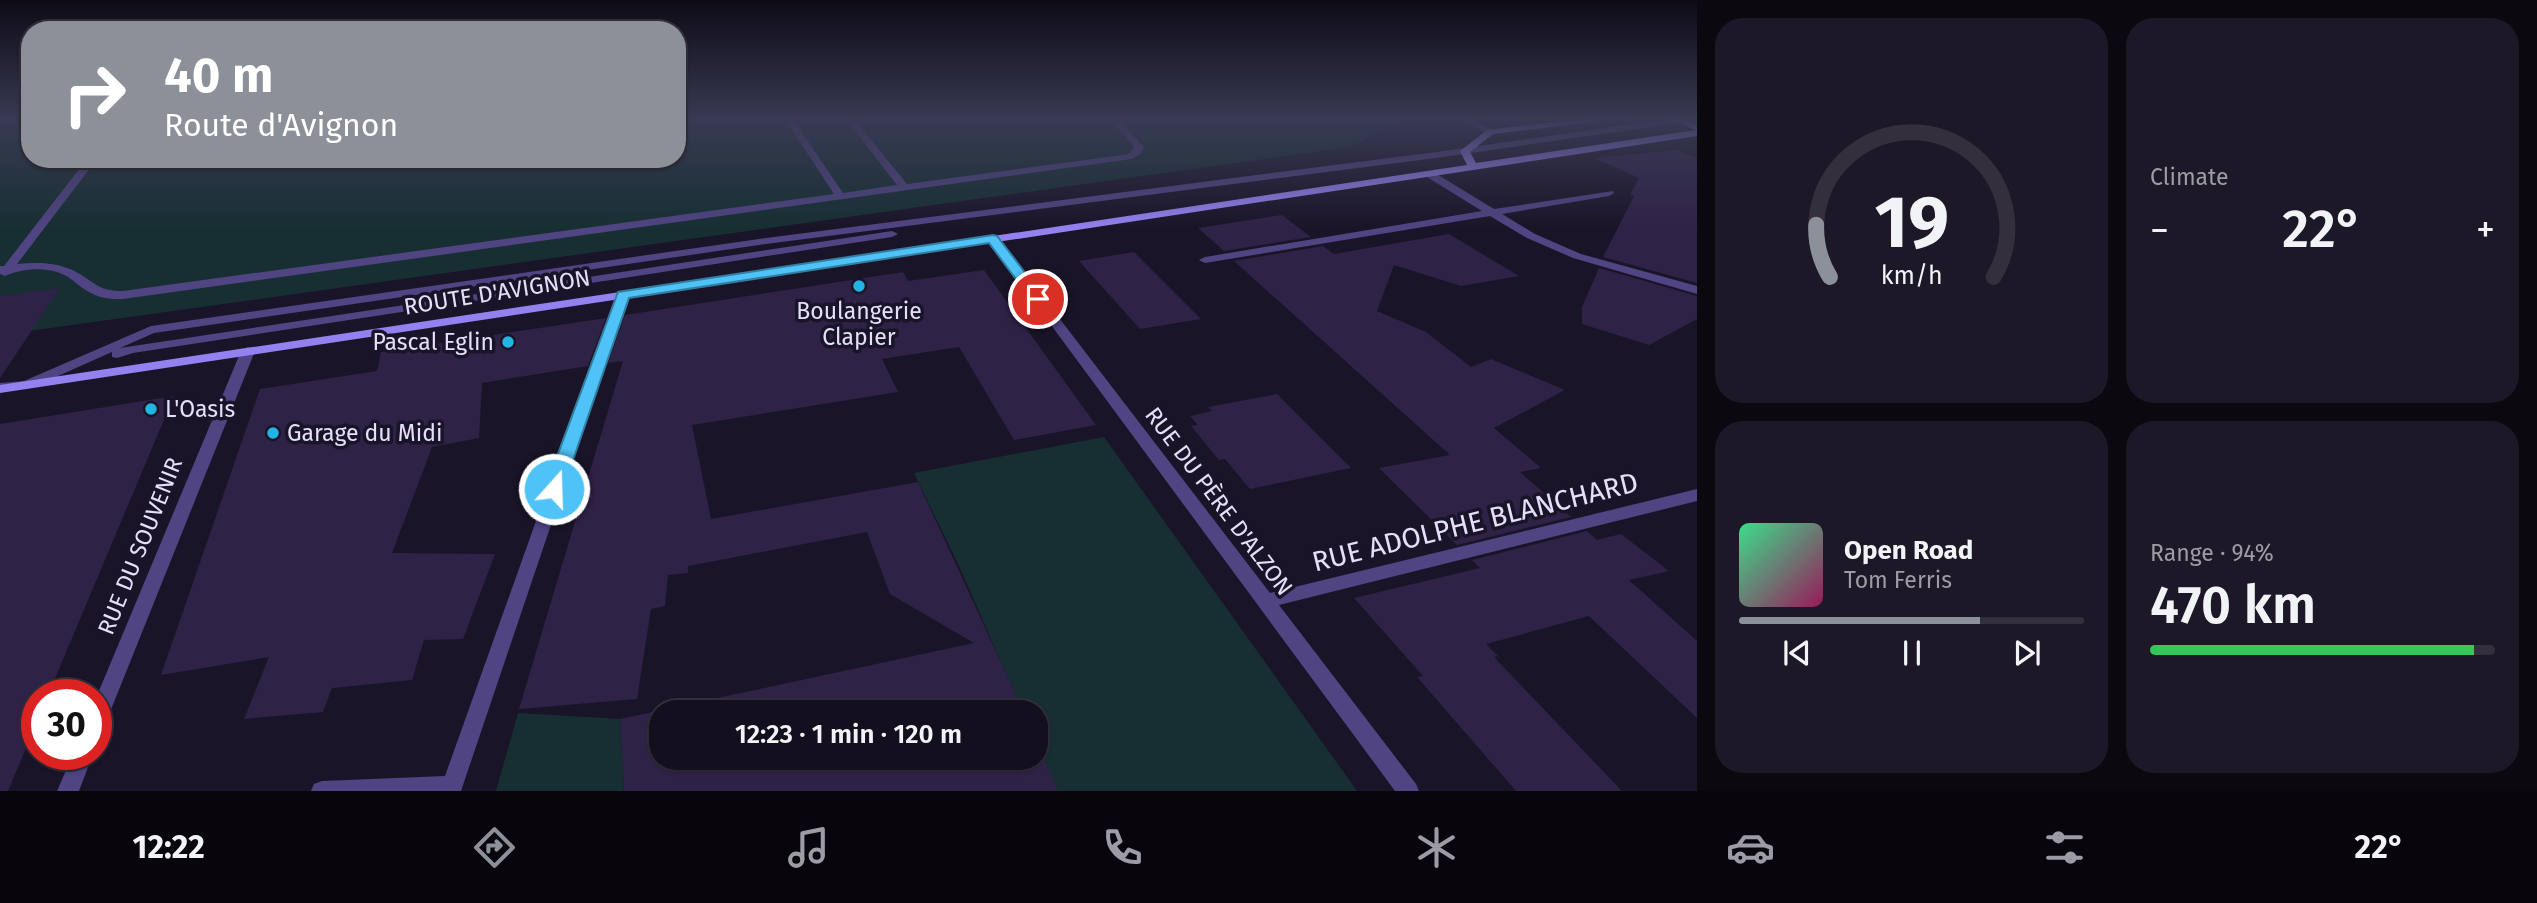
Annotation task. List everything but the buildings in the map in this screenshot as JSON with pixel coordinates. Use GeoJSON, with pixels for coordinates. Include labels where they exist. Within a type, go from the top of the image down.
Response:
{"type":"FeatureCollection","features":[{"type":"Feature","properties":{"kind":"main road"},"geometry":{"type":"LineString","coordinates":[[1467,156],[1473,169]]}},
{"type":"Feature","properties":{"kind":"main road","name":"ROUTE D'AVIGNON"},"geometry":{"type":"LineString","coordinates":[[0,387],[1550,156]]}},
{"type":"Feature","properties":{"kind":"street"},"geometry":{"type":"LineString","coordinates":[[813,156],[840,196]]}},
{"type":"Feature","properties":{"kind":"street"},"geometry":{"type":"LineString","coordinates":[[879,156],[904,187]]}},
{"type":"Feature","properties":{"kind":"street"},"geometry":{"type":"LineString","coordinates":[[2,272],[51,267],[75,276],[92,292],[105,296],[123,295],[1132,156]]}},
{"type":"Feature","properties":{"kind":"street"},"geometry":{"type":"LineString","coordinates":[[26,385],[131,349],[842,243],[1040,206],[1427,156]]}},
{"type":"Feature","properties":{"kind":"street"},"geometry":{"type":"LineString","coordinates":[[2,272],[85,168]]}},
{"type":"Feature","properties":{"kind":"street"},"geometry":{"type":"LineString","coordinates":[[1431,175],[1531,236],[1577,256],[1697,290]]}},
{"type":"Feature","properties":{"kind":"street"},"geometry":{"type":"LineString","coordinates":[[1205,260],[1609,193]]}},
{"type":"Feature","properties":{"kind":"street","name":"RUE DU PÈRE D'ALZON"},"geometry":{"type":"LineString","coordinates":[[993,239],[1408,791]]}},
{"type":"Feature","properties":{"kind":"street"},"geometry":{"type":"LineString","coordinates":[[322,791],[450,789],[623,295]]}},
{"type":"Feature","properties":{"kind":"street","name":"RUE DU SOUVENIR"},"geometry":{"type":"LineString","coordinates":[[112,683],[248,351]]}},
{"type":"Feature","properties":{"kind":"street","name":"RUE ADOLPHE BLANCHARD"},"geometry":{"type":"LineString","coordinates":[[1266,601],[1697,495]]}},
{"type":"Feature","properties":{"kind":"street"},"geometry":{"type":"LineString","coordinates":[[68,791],[77,770]]}},
{"type":"Feature","properties":{"kind":"green space"},"geometry":{"type":"Polygon","coordinates":[[[0,156],[21,156],[21,168],[686,168],[686,156],[1287,156],[0,335],[0,156]]]}},
{"type":"Feature","properties":{"kind":"green space"},"geometry":{"type":"Polygon","coordinates":[[[1104,437],[1357,791],[1057,791],[1048,770],[1048,700],[1018,700],[958,564],[914,473],[1104,437]]]}},
{"type":"Feature","properties":{"kind":"green space"},"geometry":{"type":"Polygon","coordinates":[[[518,713],[620,719],[624,791],[496,791],[518,713]]]}},
{"type":"Feature","properties":{"kind":"place","name":"Boulangerie Clapier"},"geometry":{"type":"Point","coordinates":[859,286]}},
{"type":"Feature","properties":{"kind":"place","name":"Pascal Eglin"},"geometry":{"type":"Point","coordinates":[508,342]}},
{"type":"Feature","properties":{"kind":"place","name":"L'Oasis"},"geometry":{"type":"Point","coordinates":[151,409]}},
{"type":"Feature","properties":{"kind":"place","name":"Garage du Midi"},"geometry":{"type":"Point","coordinates":[273,433]}},
{"type":"Feature","properties":{"kind":"route"},"geometry":{"type":"LineString","coordinates":[[554,489],[623,295],[993,239],[1038,299]]}}]}
